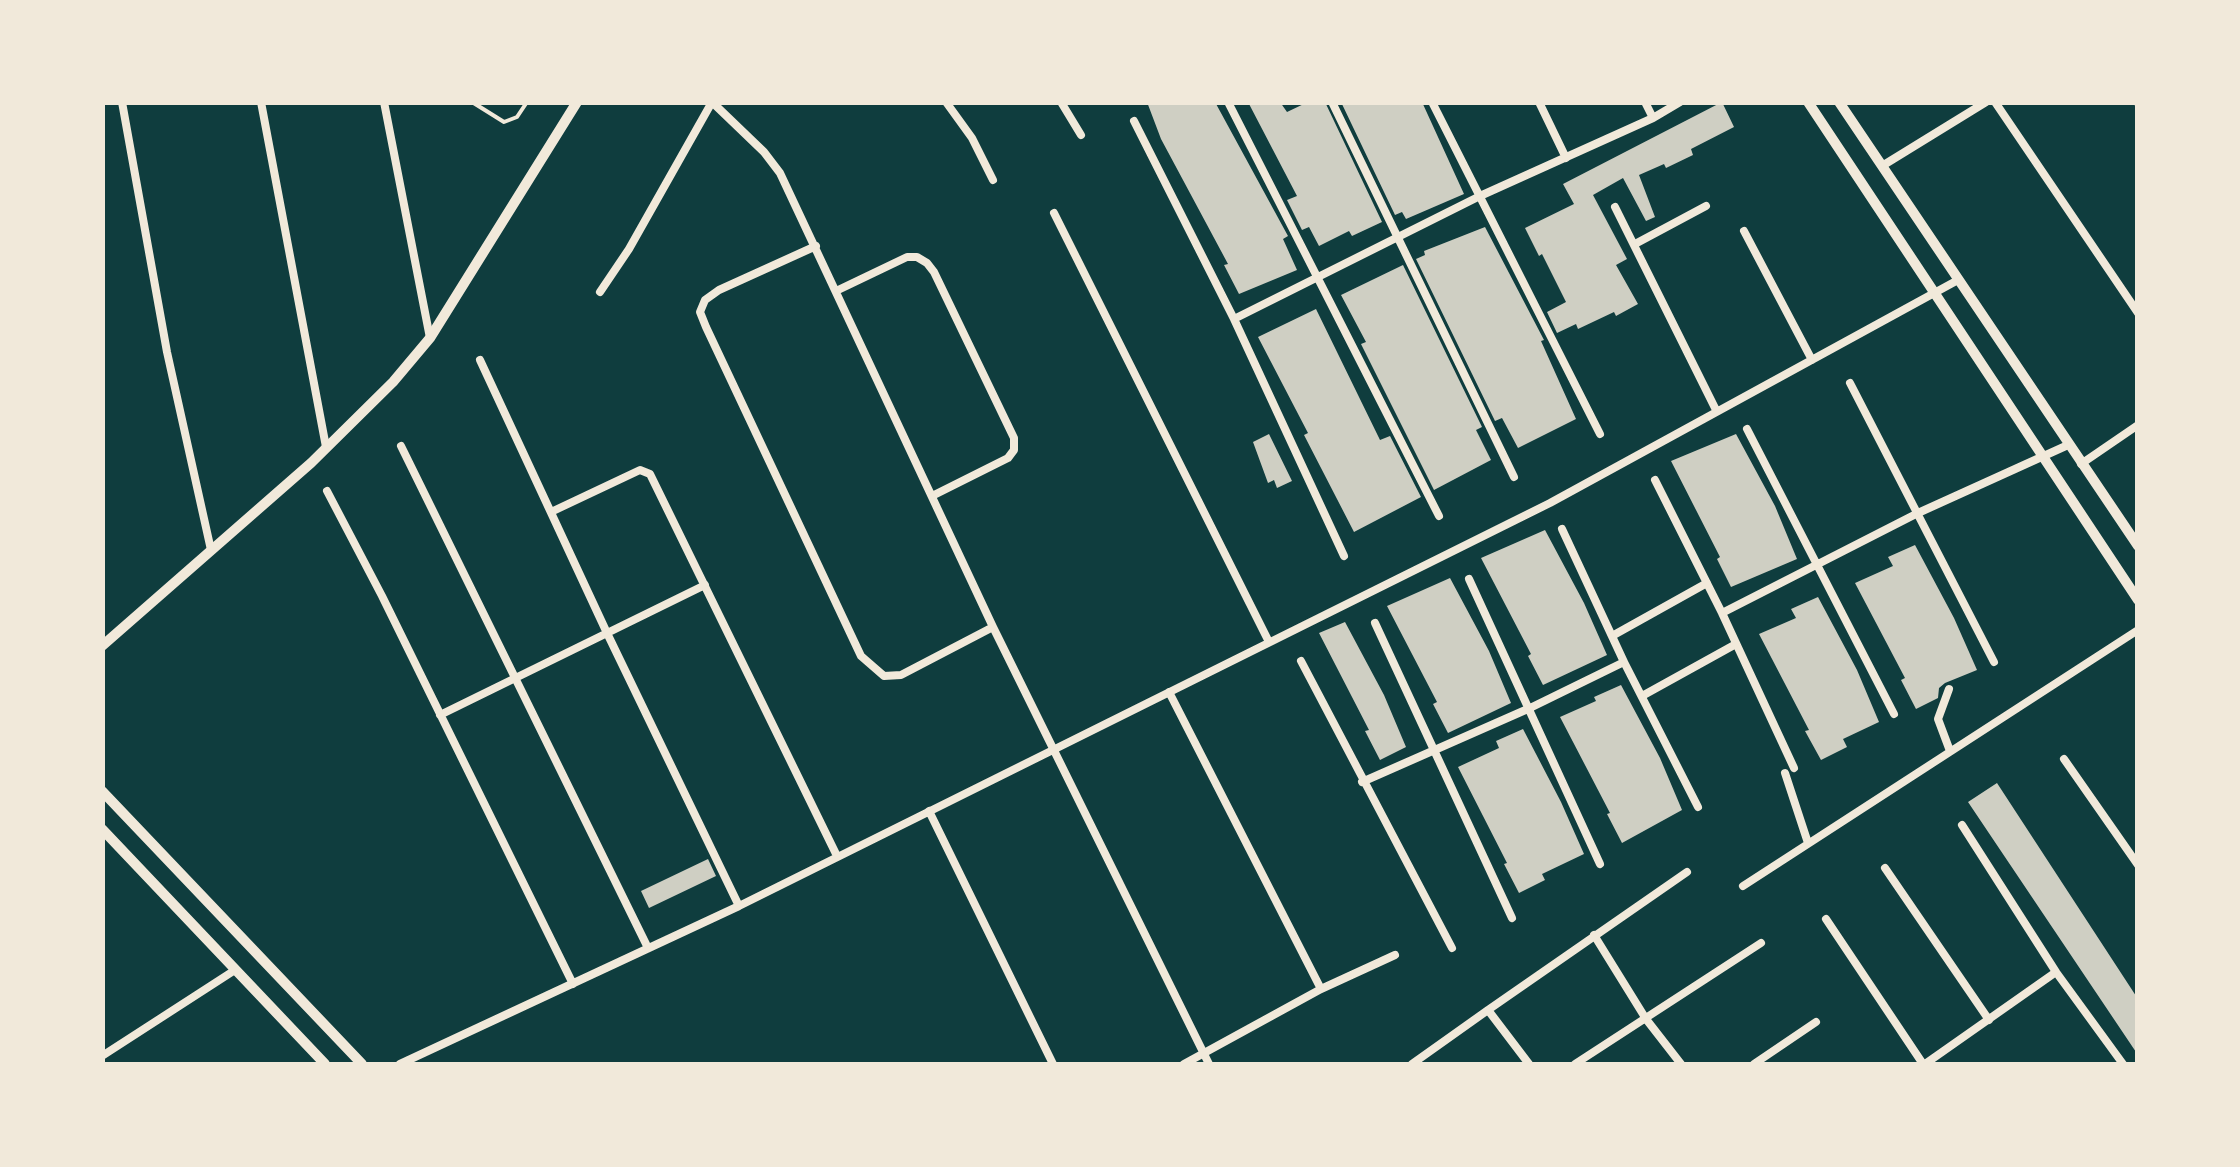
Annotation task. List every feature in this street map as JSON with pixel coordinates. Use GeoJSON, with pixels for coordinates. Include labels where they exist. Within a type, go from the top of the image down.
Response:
{"type":"FeatureCollection","features":[{"type":"Feature","properties":{"kind":"street"},"geometry":{"type":"LineString","coordinates":[[122,102],[167,352],[210,550]]}},
{"type":"Feature","properties":{"kind":"street"},"geometry":{"type":"LineString","coordinates":[[260,102],[326,447]]}},
{"type":"Feature","properties":{"kind":"street"},"geometry":{"type":"LineString","coordinates":[[384,102],[430,338]]}},
{"type":"Feature","properties":{"kind":"street"},"geometry":{"type":"LineString","coordinates":[[102,646],[394,382],[430,338],[577,102]]}},
{"type":"Feature","properties":{"kind":"street"},"geometry":{"type":"LineString","coordinates":[[600,292],[629,249],[712,102],[780,173],[993,628],[1210,1064]]}},
{"type":"Feature","properties":{"kind":"street"},"geometry":{"type":"LineString","coordinates":[[946,102],[972,138],[992,180]]}},
{"type":"Feature","properties":{"kind":"street"},"geometry":{"type":"LineString","coordinates":[[1060,102],[1082,135]]}},
{"type":"Feature","properties":{"kind":"street"},"geometry":{"type":"LineString","coordinates":[[1228,102],[1439,516]]}},
{"type":"Feature","properties":{"kind":"street"},"geometry":{"type":"LineString","coordinates":[[1332,102],[1514,476]]}},
{"type":"Feature","properties":{"kind":"street"},"geometry":{"type":"LineString","coordinates":[[1432,102],[1600,434]]}},
{"type":"Feature","properties":{"kind":"street"},"geometry":{"type":"LineString","coordinates":[[1539,102],[1566,158]]}},
{"type":"Feature","properties":{"kind":"street"},"geometry":{"type":"LineString","coordinates":[[1645,102],[1653,118]]}},
{"type":"Feature","properties":{"kind":"street"},"geometry":{"type":"LineString","coordinates":[[1234,319],[1680,102]]}},
{"type":"Feature","properties":{"kind":"street"},"geometry":{"type":"LineString","coordinates":[[1808,102],[2138,600]]}},
{"type":"Feature","properties":{"kind":"street"},"geometry":{"type":"LineString","coordinates":[[1840,102],[2138,546]]}},
{"type":"Feature","properties":{"kind":"street"},"geometry":{"type":"LineString","coordinates":[[1882,166],[1986,102]]}},
{"type":"Feature","properties":{"kind":"street"},"geometry":{"type":"LineString","coordinates":[[1995,102],[2138,312]]}},
{"type":"Feature","properties":{"kind":"street"},"geometry":{"type":"LineString","coordinates":[[1134,121],[1234,319],[1344,556]]}},
{"type":"Feature","properties":{"kind":"street"},"geometry":{"type":"LineString","coordinates":[[1635,244],[1706,206]]}},
{"type":"Feature","properties":{"kind":"street"},"geometry":{"type":"LineString","coordinates":[[1615,207],[1716,410]]}},
{"type":"Feature","properties":{"kind":"street"},"geometry":{"type":"LineString","coordinates":[[1054,214],[1269,642]]}},
{"type":"Feature","properties":{"kind":"street"},"geometry":{"type":"LineString","coordinates":[[1744,231],[1812,360]]}},
{"type":"Feature","properties":{"kind":"street"},"geometry":{"type":"LineString","coordinates":[[816,246],[719,290],[706,300],[700,312],[706,327],[861,656],[884,676],[901,675],[993,628]]}},
{"type":"Feature","properties":{"kind":"street"},"geometry":{"type":"LineString","coordinates":[[836,291],[907,256],[927,263],[1014,438],[1014,450],[1008,458],[932,496]]}},
{"type":"Feature","properties":{"kind":"street"},"geometry":{"type":"LineString","coordinates":[[400,1064],[738,906],[1550,503],[1958,280]]}},
{"type":"Feature","properties":{"kind":"street"},"geometry":{"type":"LineString","coordinates":[[480,360],[738,906]]}},
{"type":"Feature","properties":{"kind":"street"},"geometry":{"type":"LineString","coordinates":[[1850,382],[1994,662]]}},
{"type":"Feature","properties":{"kind":"street"},"geometry":{"type":"LineString","coordinates":[[2082,464],[2138,425]]}},
{"type":"Feature","properties":{"kind":"street"},"geometry":{"type":"LineString","coordinates":[[1747,430],[1894,714]]}},
{"type":"Feature","properties":{"kind":"street"},"geometry":{"type":"LineString","coordinates":[[1722,613],[1918,513],[2068,444]]}},
{"type":"Feature","properties":{"kind":"street"},"geometry":{"type":"LineString","coordinates":[[401,446],[648,948]]}},
{"type":"Feature","properties":{"kind":"street"},"geometry":{"type":"LineString","coordinates":[[552,512],[629,474],[640,470],[650,474],[837,856]]}},
{"type":"Feature","properties":{"kind":"street"},"geometry":{"type":"LineString","coordinates":[[1655,480],[1736,644],[1789,771],[1808,844]]}},
{"type":"Feature","properties":{"kind":"street"},"geometry":{"type":"LineString","coordinates":[[327,491],[573,984]]}},
{"type":"Feature","properties":{"kind":"street"},"geometry":{"type":"LineString","coordinates":[[1562,529],[1698,806]]}},
{"type":"Feature","properties":{"kind":"street"},"geometry":{"type":"LineString","coordinates":[[1470,579],[1600,864]]}},
{"type":"Feature","properties":{"kind":"street"},"geometry":{"type":"LineString","coordinates":[[1612,636],[1706,582]]}},
{"type":"Feature","properties":{"kind":"street"},"geometry":{"type":"LineString","coordinates":[[440,715],[704,586]]}},
{"type":"Feature","properties":{"kind":"street"},"geometry":{"type":"LineString","coordinates":[[1375,623],[1512,918]]}},
{"type":"Feature","properties":{"kind":"street"},"geometry":{"type":"LineString","coordinates":[[1743,886],[2138,630]]}},
{"type":"Feature","properties":{"kind":"street"},"geometry":{"type":"LineString","coordinates":[[1642,696],[1736,644]]}},
{"type":"Feature","properties":{"kind":"street"},"geometry":{"type":"LineString","coordinates":[[1301,661],[1452,948]]}},
{"type":"Feature","properties":{"kind":"street"},"geometry":{"type":"LineString","coordinates":[[1362,782],[1624,662]]}},
{"type":"Feature","properties":{"kind":"street"},"geometry":{"type":"LineString","coordinates":[[1949,689],[1938,719],[1950,751]]}},
{"type":"Feature","properties":{"kind":"street"},"geometry":{"type":"LineString","coordinates":[[1169,692],[1321,989]]}},
{"type":"Feature","properties":{"kind":"street"},"geometry":{"type":"LineString","coordinates":[[2064,759],[2138,865]]}},
{"type":"Feature","properties":{"kind":"street"},"geometry":{"type":"LineString","coordinates":[[102,791],[362,1064]]}},
{"type":"Feature","properties":{"kind":"street"},"geometry":{"type":"LineString","coordinates":[[929,811],[1053,1064]]}},
{"type":"Feature","properties":{"kind":"street"},"geometry":{"type":"LineString","coordinates":[[1962,825],[2056,972],[2123,1064]]}},
{"type":"Feature","properties":{"kind":"street"},"geometry":{"type":"LineString","coordinates":[[102,829],[325,1064]]}},
{"type":"Feature","properties":{"kind":"street"},"geometry":{"type":"LineString","coordinates":[[1886,868],[1989,1020]]}},
{"type":"Feature","properties":{"kind":"street"},"geometry":{"type":"LineString","coordinates":[[1412,1064],[1687,872]]}},
{"type":"Feature","properties":{"kind":"street"},"geometry":{"type":"LineString","coordinates":[[1826,919],[1924,1064],[2056,972]]}},
{"type":"Feature","properties":{"kind":"street"},"geometry":{"type":"LineString","coordinates":[[1594,935],[1646,1019],[1680,1064]]}},
{"type":"Feature","properties":{"kind":"street"},"geometry":{"type":"LineString","coordinates":[[1574,1064],[1761,943]]}},
{"type":"Feature","properties":{"kind":"street"},"geometry":{"type":"LineString","coordinates":[[1184,1064],[1321,989],[1395,955]]}},
{"type":"Feature","properties":{"kind":"street"},"geometry":{"type":"LineString","coordinates":[[102,1056],[235,970]]}},
{"type":"Feature","properties":{"kind":"street"},"geometry":{"type":"LineString","coordinates":[[1488,1010],[1530,1064]]}},
{"type":"Feature","properties":{"kind":"street"},"geometry":{"type":"LineString","coordinates":[[1754,1064],[1816,1022]]}},
{"type":"Feature","properties":{"kind":"lane"},"geometry":{"type":"LineString","coordinates":[[472,102],[504,122],[517,117],[526,102]]}},
{"type":"Feature","properties":{"kind":"building"},"geometry":{"type":"Polygon","coordinates":[[[1147,102],[1215,102],[1288,236],[1283,239],[1297,270],[1239,294],[1224,265],[1228,264],[1161,139],[1147,102]]]}},
{"type":"Feature","properties":{"kind":"building"},"geometry":{"type":"Polygon","coordinates":[[[1248,102],[1280,102],[1287,112],[1308,102],[1325,102],[1382,222],[1352,236],[1349,231],[1319,246],[1309,227],[1302,230],[1287,200],[1297,196],[1248,102]]]}},
{"type":"Feature","properties":{"kind":"building"},"geometry":{"type":"Polygon","coordinates":[[[1341,102],[1422,102],[1464,194],[1406,219],[1402,212],[1395,215],[1341,102]]]}},
{"type":"Feature","properties":{"kind":"building"},"geometry":{"type":"Polygon","coordinates":[[[1722,102],[1734,127],[1691,149],[1693,155],[1639,175],[1655,217],[1646,221],[1623,178],[1593,195],[1627,259],[1616,265],[1638,304],[1616,316],[1614,312],[1578,329],[1576,324],[1557,333],[1547,312],[1566,302],[1525,228],[1574,204],[1563,184],[1722,102]]]}},
{"type":"Feature","properties":{"kind":"building"},"geometry":{"type":"Polygon","coordinates":[[[1485,227],[1544,340],[1541,341],[1576,419],[1518,448],[1502,418],[1495,421],[1416,259],[1425,255],[1424,251],[1485,227]]]}},
{"type":"Feature","properties":{"kind":"building"},"geometry":{"type":"Polygon","coordinates":[[[1403,265],[1482,427],[1476,430],[1491,460],[1434,490],[1361,344],[1366,342],[1341,295],[1403,265]]]}},
{"type":"Feature","properties":{"kind":"building"},"geometry":{"type":"Polygon","coordinates":[[[1316,309],[1380,440],[1390,436],[1421,497],[1354,532],[1258,337],[1316,309]]]}},
{"type":"Feature","properties":{"kind":"building"},"geometry":{"type":"Polygon","coordinates":[[[1269,434],[1292,481],[1277,488],[1274,480],[1268,483],[1253,442],[1269,434]]]}},
{"type":"Feature","properties":{"kind":"building"},"geometry":{"type":"Polygon","coordinates":[[[1736,434],[1775,506],[1797,559],[1731,587],[1671,461],[1736,434]]]}},
{"type":"Feature","properties":{"kind":"building"},"geometry":{"type":"Polygon","coordinates":[[[1545,530],[1607,655],[1543,685],[1481,558],[1545,530]]]}},
{"type":"Feature","properties":{"kind":"building"},"geometry":{"type":"Polygon","coordinates":[[[1915,545],[1977,670],[1945,683],[1939,688],[1938,698],[1916,709],[1901,680],[1905,678],[1855,583],[1893,566],[1888,557],[1915,545]]]}},
{"type":"Feature","properties":{"kind":"building"},"geometry":{"type":"Polygon","coordinates":[[[1450,578],[1489,651],[1511,703],[1448,733],[1433,704],[1437,702],[1387,606],[1450,578]]]}},
{"type":"Feature","properties":{"kind":"building"},"geometry":{"type":"Polygon","coordinates":[[[1818,597],[1857,670],[1879,722],[1843,739],[1847,747],[1821,760],[1759,634],[1796,618],[1791,609],[1818,597]]]}},
{"type":"Feature","properties":{"kind":"building"},"geometry":{"type":"Polygon","coordinates":[[[1345,622],[1384,695],[1406,747],[1380,760],[1365,731],[1369,730],[1319,633],[1345,622]]]}},
{"type":"Feature","properties":{"kind":"building"},"geometry":{"type":"Polygon","coordinates":[[[1621,685],[1660,758],[1682,810],[1622,843],[1560,717],[1621,685]]]}},
{"type":"Feature","properties":{"kind":"building"},"geometry":{"type":"Polygon","coordinates":[[[1523,729],[1584,854],[1542,874],[1545,880],[1519,893],[1458,767],[1499,748],[1496,741],[1523,729]]]}},
{"type":"Feature","properties":{"kind":"building"},"geometry":{"type":"Polygon","coordinates":[[[1997,783],[2138,999],[2138,1055],[1968,802],[1997,783]]]}},
{"type":"Feature","properties":{"kind":"building"},"geometry":{"type":"Polygon","coordinates":[[[708,859],[716,876],[649,908],[641,891],[708,859]]]}}]}
